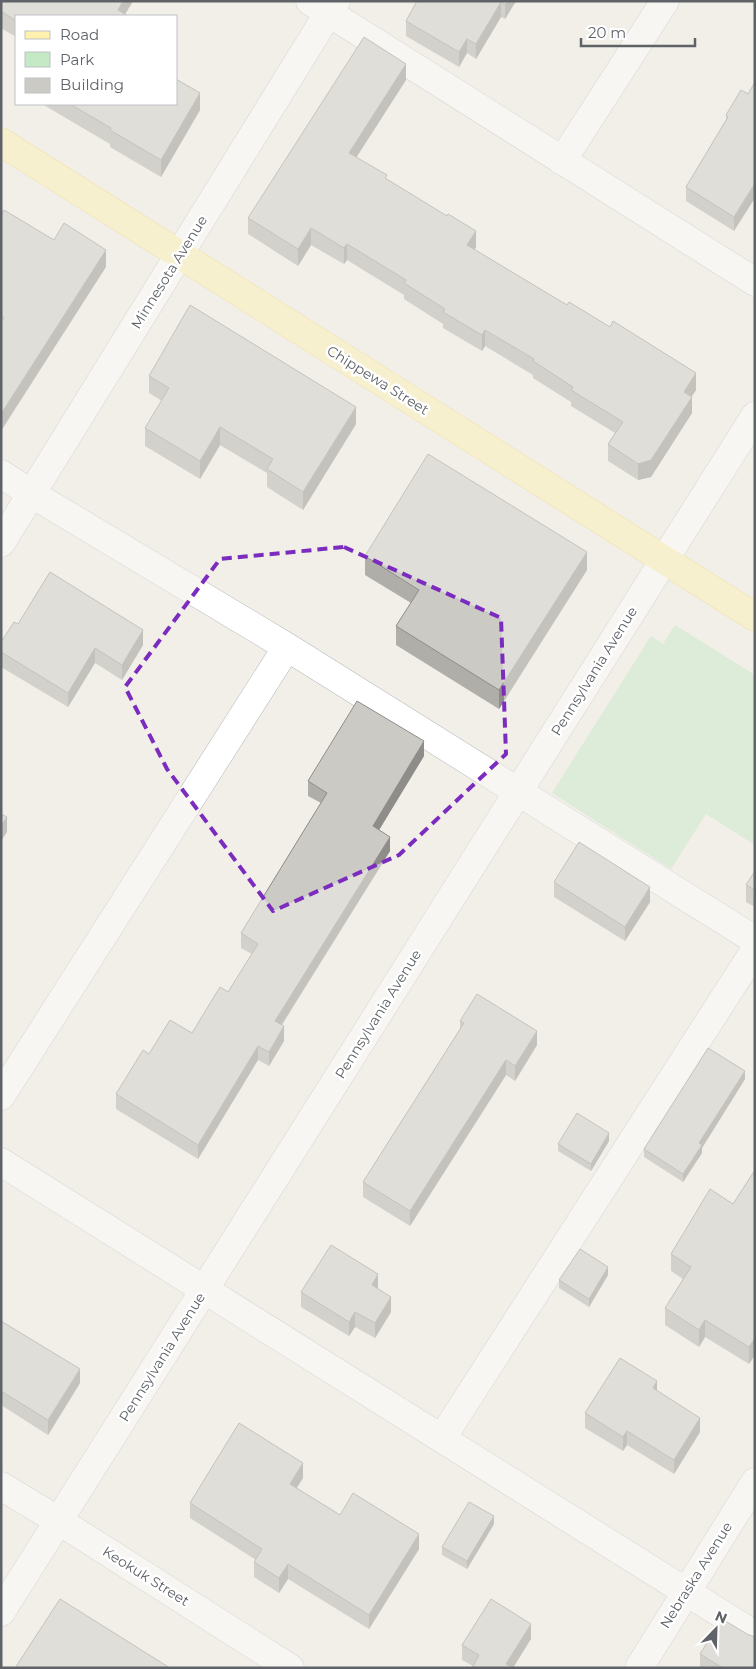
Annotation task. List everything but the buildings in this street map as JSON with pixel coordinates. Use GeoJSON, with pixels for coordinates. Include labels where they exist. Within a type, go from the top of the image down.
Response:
{"type":"FeatureCollection","features":[{"type":"Feature","properties":{"kind":"main road","name":"Chippewa Street"},"geometry":{"type":"LineString","coordinates":[[1,142],[755,617]]}},
{"type":"Feature","properties":{"kind":"street"},"geometry":{"type":"LineString","coordinates":[[562,161],[665,1]]}},
{"type":"Feature","properties":{"kind":"street"},"geometry":{"type":"LineString","coordinates":[[325,5],[562,161],[755,282]]}},
{"type":"Feature","properties":{"kind":"street","name":"Minnesota Avenue"},"geometry":{"type":"LineString","coordinates":[[1,543],[180,255],[325,5]]}},
{"type":"Feature","properties":{"kind":"street","name":"Pennsylvania Avenue"},"geometry":{"type":"LineString","coordinates":[[1,1612],[755,416]]}},
{"type":"Feature","properties":{"kind":"street"},"geometry":{"type":"LineString","coordinates":[[1,474],[287,647],[755,940]]}},
{"type":"Feature","properties":{"kind":"street"},"geometry":{"type":"LineString","coordinates":[[1,1096],[287,647]]}},
{"type":"Feature","properties":{"kind":"street"},"geometry":{"type":"LineString","coordinates":[[442,1438],[755,950]]}},
{"type":"Feature","properties":{"kind":"street"},"geometry":{"type":"LineString","coordinates":[[1,1162],[755,1635]]}},
{"type":"Feature","properties":{"kind":"street","name":"Nebraska Avenue"},"geometry":{"type":"LineString","coordinates":[[639,1668],[755,1482]]}},
{"type":"Feature","properties":{"kind":"street","name":"Keokuk Street"},"geometry":{"type":"LineString","coordinates":[[1,1486],[290,1668]]}},
{"type":"Feature","properties":{"kind":"highlighted area"},"geometry":{"type":"Polygon","coordinates":[[[344,547],[501,618],[506,754],[399,855],[273,911],[167,769],[125,687],[220,559],[344,547]]]}},
{"type":"Feature","properties":{"kind":"green space"},"geometry":{"type":"Polygon","coordinates":[[[675,625],[755,675],[755,845],[706,814],[671,869],[552,793],[651,636],[663,644],[675,625]]]}}]}
